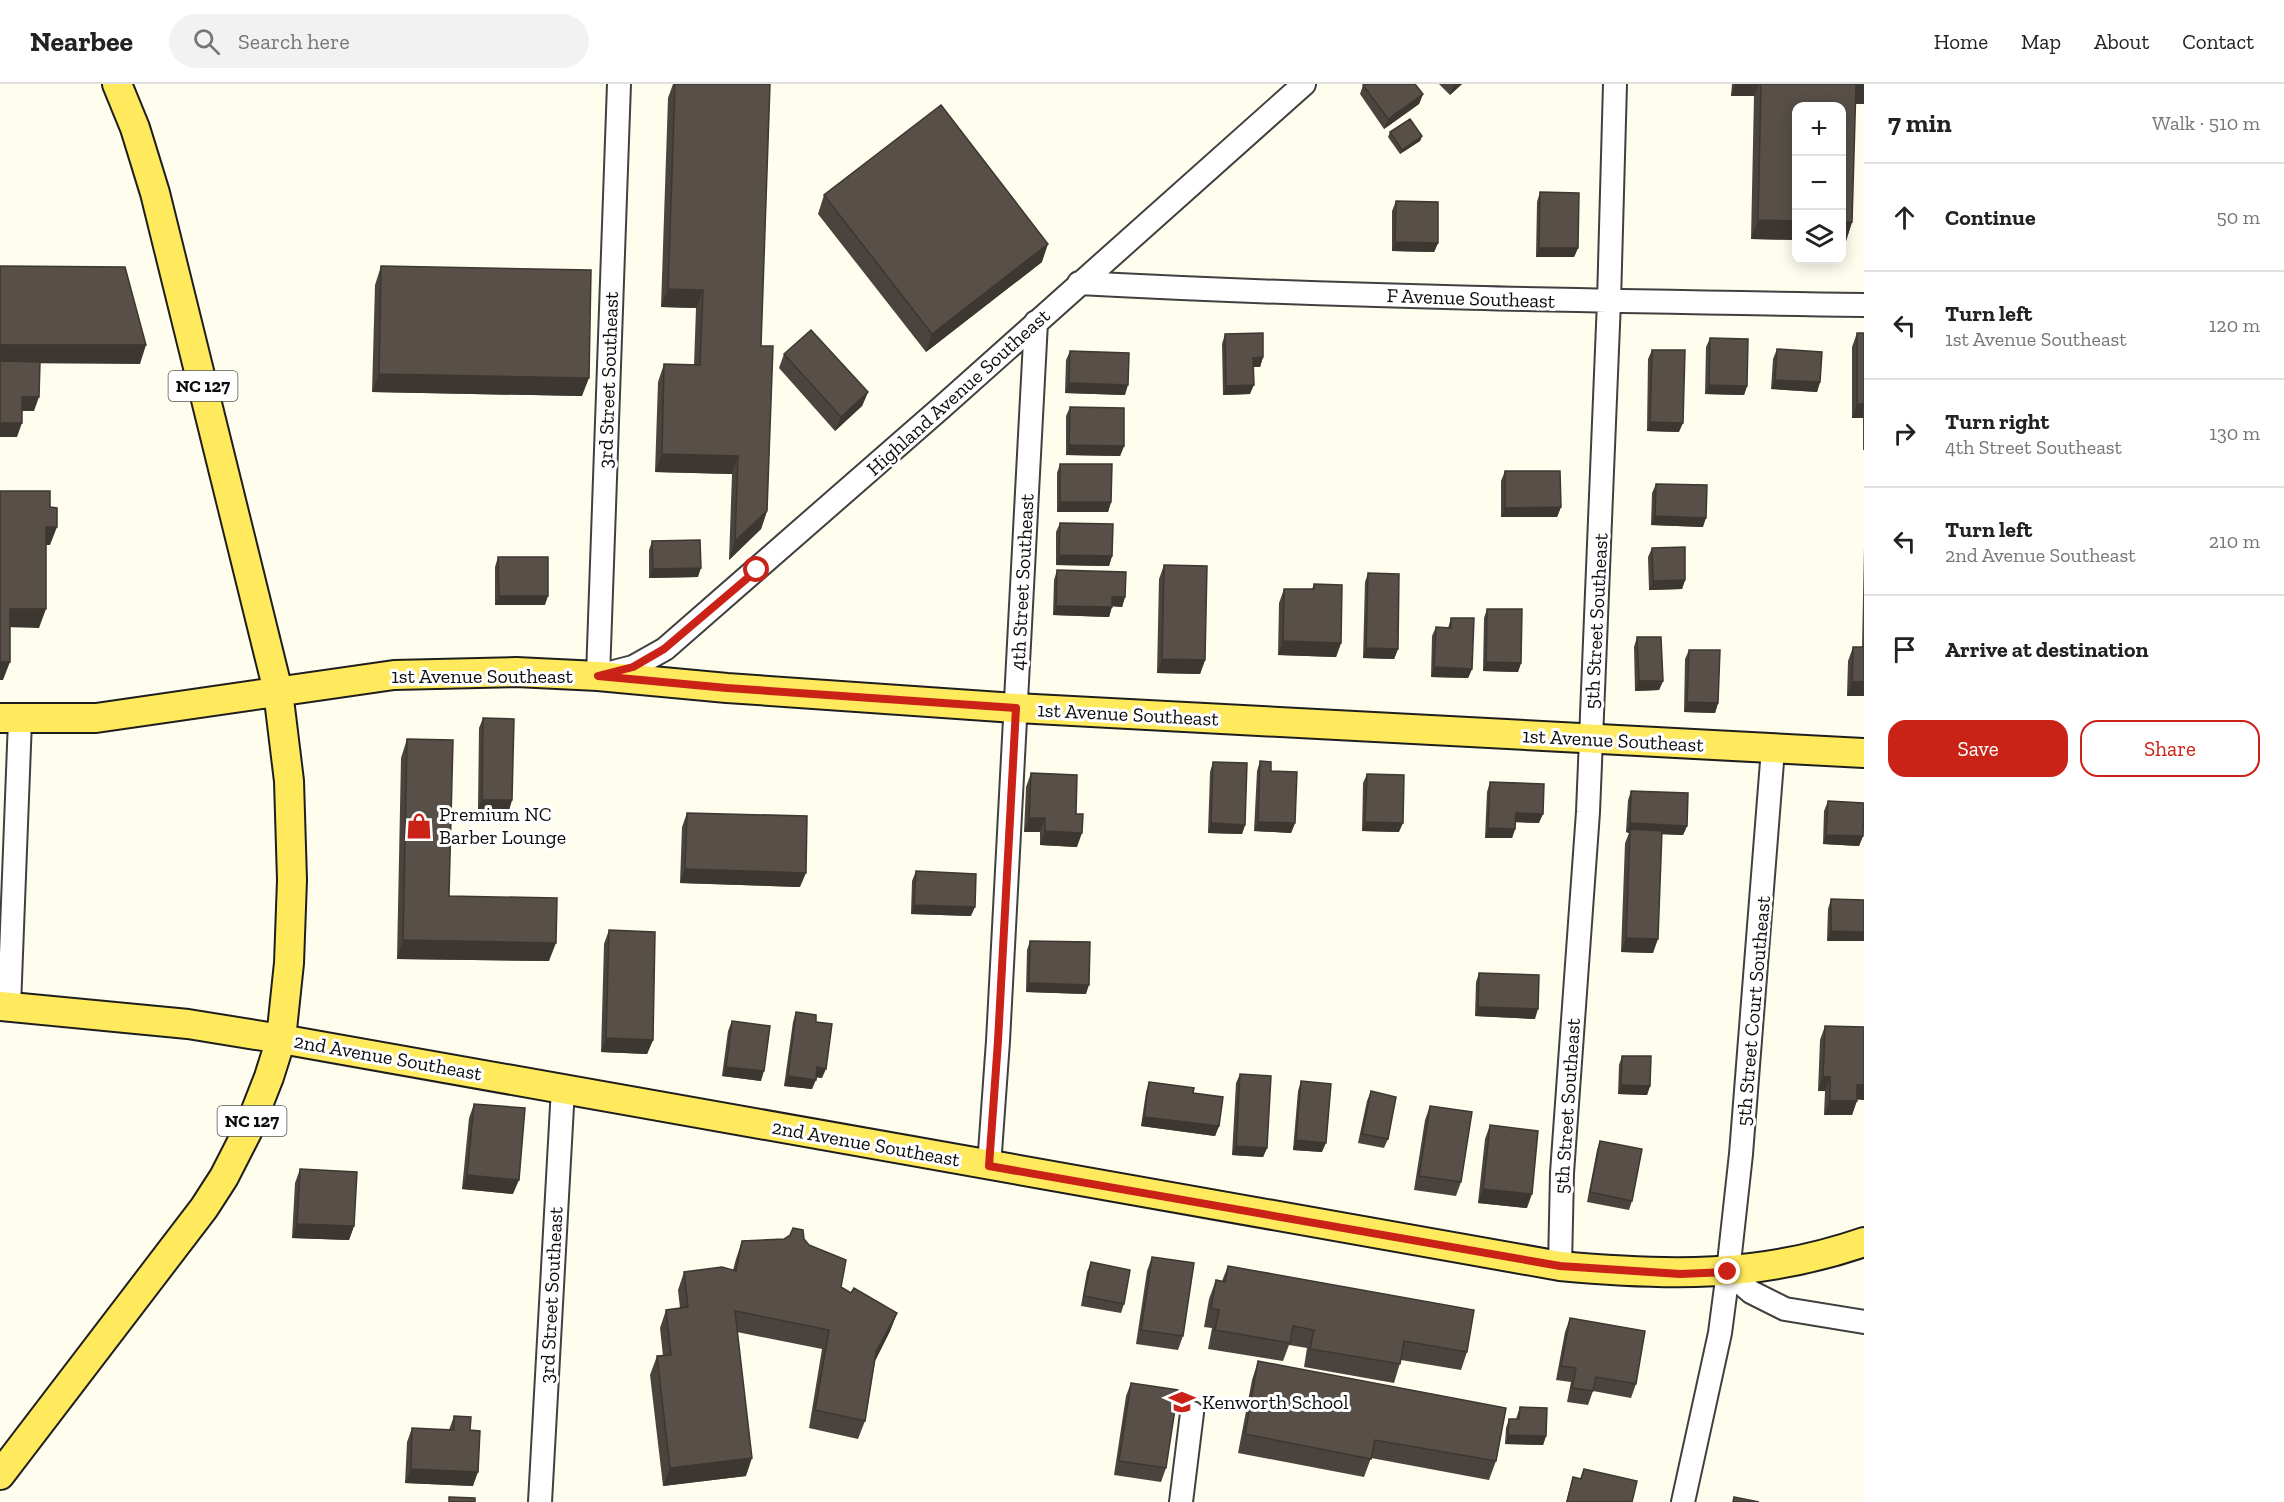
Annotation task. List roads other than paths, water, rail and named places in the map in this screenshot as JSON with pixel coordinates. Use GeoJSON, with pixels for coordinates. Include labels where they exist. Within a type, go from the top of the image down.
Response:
{"type":"FeatureCollection","features":[{"type":"Feature","properties":{"kind":"main road","name":"NC 127"},"geometry":{"type":"LineString","coordinates":[[0,1475],[204,1208],[224,1176],[249,1128],[281,1039],[290,963],[292,880],[289,781],[278,691],[155,193],[135,128],[117,84]]}},
{"type":"Feature","properties":{"kind":"main road","name":"1st Avenue Southeast"},"geometry":{"type":"LineString","coordinates":[[10,719],[96,718],[394,675],[516,672],[598,676],[727,688],[1016,708],[1864,753]]}},
{"type":"Feature","properties":{"kind":"main road","name":"2nd Avenue Southeast"},"geometry":{"type":"LineString","coordinates":[[4,1006],[188,1024],[281,1039],[1560,1266],[1680,1274],[1728,1272],[1792,1263],[1864,1242]]}},
{"type":"Feature","properties":{"kind":"street","name":"3rd Street Southeast"},"geometry":{"type":"LineString","coordinates":[[598,676],[620,84]]}},
{"type":"Feature","properties":{"kind":"street","name":"Highland Avenue Southeast"},"geometry":{"type":"LineString","coordinates":[[598,676],[633,667],[664,649],[757,570],[1304,84]]}},
{"type":"Feature","properties":{"kind":"street","name":"5th Street Southeast"},"geometry":{"type":"LineString","coordinates":[[1560,1266],[1562,1173],[1588,812],[1609,302],[1615,84]]}},
{"type":"Feature","properties":{"kind":"street","name":"F Avenue Southeast"},"geometry":{"type":"LineString","coordinates":[[1079,283],[1217,290],[1609,302],[1864,305]]}},
{"type":"Feature","properties":{"kind":"street","name":"4th Street Southeast"},"geometry":{"type":"LineString","coordinates":[[989,1166],[998,1041],[1036,322]]}},
{"type":"Feature","properties":{"kind":"street"},"geometry":{"type":"LineString","coordinates":[[4,1006],[10,719]]}},
{"type":"Feature","properties":{"kind":"street","name":"5th Street Court Southeast"},"geometry":{"type":"LineString","coordinates":[[1728,1272],[1741,1154],[1773,749]]}},
{"type":"Feature","properties":{"kind":"street","name":"3rd Street Southeast"},"geometry":{"type":"LineString","coordinates":[[540,1502],[563,1088]]}},
{"type":"Feature","properties":{"kind":"street"},"geometry":{"type":"LineString","coordinates":[[1728,1272],[1752,1292],[1785,1309],[1864,1322]]}},
{"type":"Feature","properties":{"kind":"street"},"geometry":{"type":"LineString","coordinates":[[1683,1502],[1720,1333],[1728,1272]]}},
{"type":"Feature","properties":{"kind":"street"},"geometry":{"type":"LineString","coordinates":[[1181,1502],[1192,1413]]}},
{"type":"Feature","properties":{"kind":"place","name":"Premium NC Barber Lounge"},"geometry":{"type":"Point","coordinates":[419,826]}},
{"type":"Feature","properties":{"kind":"place","name":"Kenworth School"},"geometry":{"type":"Point","coordinates":[1182,1402]}}]}
